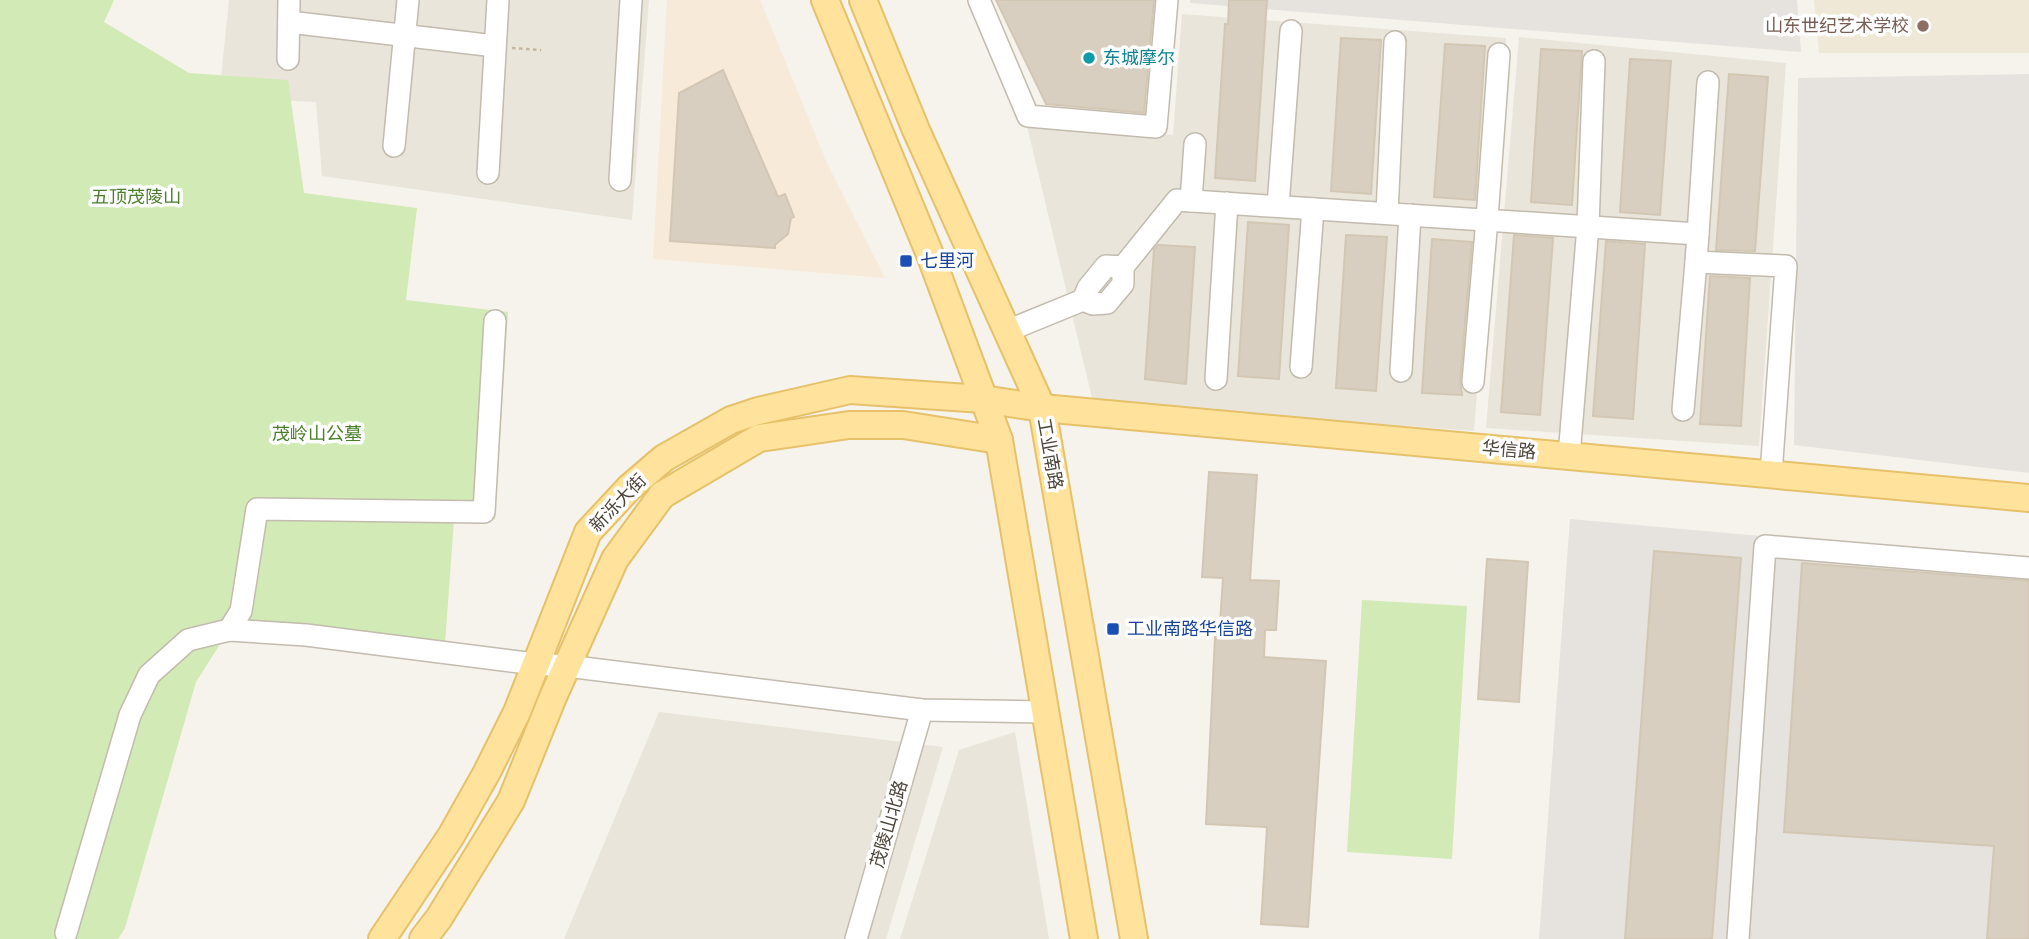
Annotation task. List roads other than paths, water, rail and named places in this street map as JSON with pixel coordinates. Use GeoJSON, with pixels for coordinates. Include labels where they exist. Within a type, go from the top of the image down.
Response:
{"type":"FeatureCollection","features":[{"type":"Feature","properties":{"kind":"main road"},"geometry":{"type":"LineString","coordinates":[[825,0],[931,257],[999,440],[1084,939]]}},
{"type":"Feature","properties":{"kind":"main road","name":"工业南路"},"geometry":{"type":"LineString","coordinates":[[863,0],[916,130],[1042,408],[1134,939]]}},
{"type":"Feature","properties":{"kind":"main road","name":"新泺大街"},"geometry":{"type":"LineString","coordinates":[[382,939],[451,836],[487,772],[517,712],[588,533],[629,488],[664,458],[731,420],[758,411],[850,390],[983,399],[1042,408]]}},
{"type":"Feature","properties":{"kind":"main road"},"geometry":{"type":"LineString","coordinates":[[999,440],[1042,408]]}},
{"type":"Feature","properties":{"kind":"main road","name":"华信路"},"geometry":{"type":"LineString","coordinates":[[1042,408],[2029,498]]}},
{"type":"Feature","properties":{"kind":"main road","name":"新泺大街"},"geometry":{"type":"LineString","coordinates":[[423,939],[439,918],[511,801],[615,559],[662,495],[759,438],[849,425],[902,425],[999,440]]}},
{"type":"Feature","properties":{"kind":"street"},"geometry":{"type":"LineString","coordinates":[[288,59],[289,0]]}},
{"type":"Feature","properties":{"kind":"street"},"geometry":{"type":"LineString","coordinates":[[394,146],[408,0]]}},
{"type":"Feature","properties":{"kind":"street"},"geometry":{"type":"LineString","coordinates":[[488,173],[498,0]]}},
{"type":"Feature","properties":{"kind":"street"},"geometry":{"type":"LineString","coordinates":[[620,180],[631,0]]}},
{"type":"Feature","properties":{"kind":"street"},"geometry":{"type":"LineString","coordinates":[[979,0],[1028,116],[1156,127],[1167,0]]}},
{"type":"Feature","properties":{"kind":"street"},"geometry":{"type":"LineString","coordinates":[[289,22],[495,46]]}},
{"type":"Feature","properties":{"kind":"street"},"geometry":{"type":"LineString","coordinates":[[1278,206],[1291,31]]}},
{"type":"Feature","properties":{"kind":"street"},"geometry":{"type":"LineString","coordinates":[[1387,213],[1395,42]]}},
{"type":"Feature","properties":{"kind":"street"},"geometry":{"type":"LineString","coordinates":[[1472,382],[1488,219],[1499,54]]}},
{"type":"Feature","properties":{"kind":"street"},"geometry":{"type":"LineString","coordinates":[[1569,456],[1587,226],[1594,61]]}},
{"type":"Feature","properties":{"kind":"street"},"geometry":{"type":"LineString","coordinates":[[1683,410],[1708,82]]}},
{"type":"Feature","properties":{"kind":"street"},"geometry":{"type":"LineString","coordinates":[[1191,201],[1195,144]]}},
{"type":"Feature","properties":{"kind":"street"},"geometry":{"type":"LineString","coordinates":[[1007,331],[1083,300],[1088,288],[1105,266],[1123,267],[1177,200],[1698,234]]}},
{"type":"Feature","properties":{"kind":"street"},"geometry":{"type":"LineString","coordinates":[[1216,379],[1227,203]]}},
{"type":"Feature","properties":{"kind":"street"},"geometry":{"type":"LineString","coordinates":[[1301,367],[1313,209]]}},
{"type":"Feature","properties":{"kind":"street"},"geometry":{"type":"LineString","coordinates":[[1401,371],[1410,215]]}},
{"type":"Feature","properties":{"kind":"street"},"geometry":{"type":"LineString","coordinates":[[1696,262],[1786,266],[1771,474]]}},
{"type":"Feature","properties":{"kind":"street"},"geometry":{"type":"LineString","coordinates":[[229,630],[241,611],[257,509],[484,512],[495,321]]}},
{"type":"Feature","properties":{"kind":"street"},"geometry":{"type":"LineString","coordinates":[[1738,939],[1765,546],[2029,568]]}},
{"type":"Feature","properties":{"kind":"street"},"geometry":{"type":"LineString","coordinates":[[66,933],[130,715],[149,675],[188,640],[229,630],[306,635],[922,710],[1045,712]]}},
{"type":"Feature","properties":{"kind":"street","name":"茂陵山北路"},"geometry":{"type":"LineString","coordinates":[[856,939],[922,710]]}},
{"type":"Feature","properties":{"kind":"place","name":"山东世纪艺术学校"},"geometry":{"type":"Point","coordinates":[1923,26]}},
{"type":"Feature","properties":{"kind":"place","name":"东城摩尔"},"geometry":{"type":"Point","coordinates":[1089,58]}},
{"type":"Feature","properties":{"kind":"place","name":"七里河"},"geometry":{"type":"Point","coordinates":[906,261]}},
{"type":"Feature","properties":{"kind":"place","name":"工业南路华信路"},"geometry":{"type":"Point","coordinates":[1113,629]}},
{"type":"Feature","properties":{"kind":"park label","name":"五顶茂陵山"},"geometry":{"type":"Point","coordinates":[136,197]}},
{"type":"Feature","properties":{"kind":"park label","name":"茂岭山公墓"},"geometry":{"type":"Point","coordinates":[317,434]}}]}
